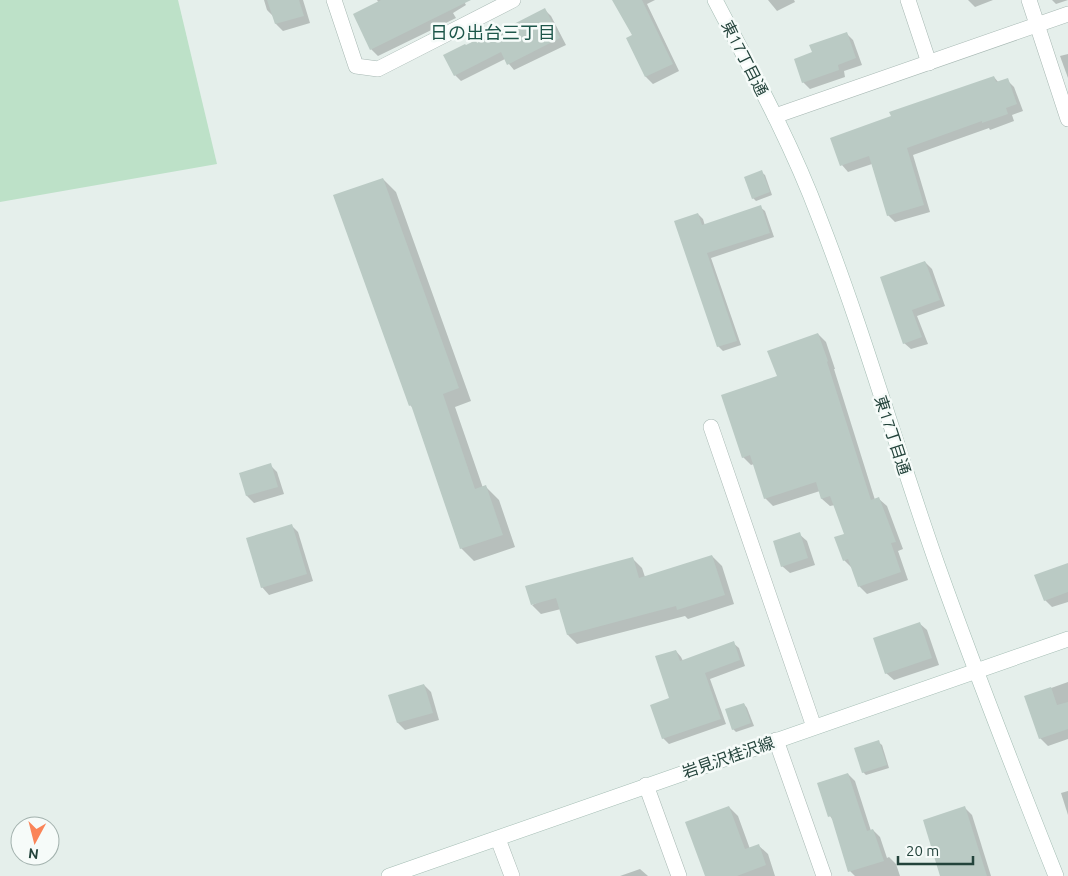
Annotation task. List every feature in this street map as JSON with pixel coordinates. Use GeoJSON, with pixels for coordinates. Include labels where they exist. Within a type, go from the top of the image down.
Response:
{"type":"FeatureCollection","features":[{"type":"Feature","properties":{"kind":"street"},"geometry":{"type":"LineString","coordinates":[[334,0],[356,66],[378,69],[513,0]]}},
{"type":"Feature","properties":{"kind":"street","name":"東17丁目通"},"geometry":{"type":"LineString","coordinates":[[715,0],[775,116],[816,208],[837,264],[914,498],[976,671],[1056,876]]}},
{"type":"Feature","properties":{"kind":"street"},"geometry":{"type":"LineString","coordinates":[[908,0],[929,63]]}},
{"type":"Feature","properties":{"kind":"street"},"geometry":{"type":"LineString","coordinates":[[1029,0],[1068,119]]}},
{"type":"Feature","properties":{"kind":"street"},"geometry":{"type":"LineString","coordinates":[[775,116],[1068,14]]}},
{"type":"Feature","properties":{"kind":"street"},"geometry":{"type":"LineString","coordinates":[[711,427],[814,727]]}},
{"type":"Feature","properties":{"kind":"street","name":"岩見沢桂沢線"},"geometry":{"type":"LineString","coordinates":[[389,876],[1068,639]]}},
{"type":"Feature","properties":{"kind":"street"},"geometry":{"type":"LineString","coordinates":[[776,740],[824,876]]}},
{"type":"Feature","properties":{"kind":"street"},"geometry":{"type":"LineString","coordinates":[[646,785],[679,876]]}},
{"type":"Feature","properties":{"kind":"street"},"geometry":{"type":"LineString","coordinates":[[498,839],[512,876]]}},
{"type":"Feature","properties":{"kind":"green space"},"geometry":{"type":"Polygon","coordinates":[[[0,0],[178,0],[217,164],[0,202],[0,0]]]}},
{"type":"Feature","properties":{"kind":"building"},"geometry":{"type":"Polygon","coordinates":[[[267,0],[299,0],[304,16],[275,24],[267,0]]]}},
{"type":"Feature","properties":{"kind":"building"},"geometry":{"type":"Polygon","coordinates":[[[381,0],[471,0],[370,50],[353,14],[381,0]]]}},
{"type":"Feature","properties":{"kind":"building"},"geometry":{"type":"Polygon","coordinates":[[[612,0],[642,0],[673,64],[645,77],[626,38],[632,35],[612,0]]]}},
{"type":"Feature","properties":{"kind":"building"},"geometry":{"type":"Polygon","coordinates":[[[545,8],[560,38],[507,65],[501,52],[454,76],[443,55],[476,40],[477,43],[545,8]]]}},
{"type":"Feature","properties":{"kind":"building"},"geometry":{"type":"Polygon","coordinates":[[[847,32],[856,58],[838,65],[839,70],[802,83],[794,59],[812,52],[809,45],[847,32]]]}},
{"type":"Feature","properties":{"kind":"building"},"geometry":{"type":"Polygon","coordinates":[[[994,76],[996,82],[1008,78],[1017,104],[1006,108],[1008,114],[982,123],[982,121],[907,148],[924,205],[887,216],[869,156],[840,166],[830,138],[891,116],[889,112],[994,76]]]}},
{"type":"Feature","properties":{"kind":"building"},"geometry":{"type":"Polygon","coordinates":[[[762,170],[770,192],[752,199],[744,177],[762,170]]]}},
{"type":"Feature","properties":{"kind":"building"},"geometry":{"type":"Polygon","coordinates":[[[383,178],[459,388],[443,394],[475,489],[486,485],[503,535],[460,549],[411,405],[409,406],[333,195],[383,178]]]}},
{"type":"Feature","properties":{"kind":"building"},"geometry":{"type":"Polygon","coordinates":[[[761,205],[770,233],[707,253],[737,341],[717,347],[674,221],[698,213],[702,225],[761,205]]]}},
{"type":"Feature","properties":{"kind":"building"},"geometry":{"type":"Polygon","coordinates":[[[925,261],[940,300],[912,310],[922,337],[903,344],[880,277],[925,261]]]}},
{"type":"Feature","properties":{"kind":"building"},"geometry":{"type":"Polygon","coordinates":[[[818,333],[871,500],[879,497],[896,542],[891,543],[901,572],[858,587],[848,559],[843,561],[834,537],[844,534],[830,496],[821,499],[816,482],[764,499],[750,455],[742,458],[721,395],[777,376],[767,351],[818,333]]]}},
{"type":"Feature","properties":{"kind":"building"},"geometry":{"type":"Polygon","coordinates":[[[271,463],[278,487],[246,496],[239,473],[271,463]]]}},
{"type":"Feature","properties":{"kind":"building"},"geometry":{"type":"Polygon","coordinates":[[[292,524],[307,574],[261,588],[246,538],[292,524]]]}},
{"type":"Feature","properties":{"kind":"building"},"geometry":{"type":"Polygon","coordinates":[[[800,532],[808,558],[781,567],[773,541],[800,532]]]}},
{"type":"Feature","properties":{"kind":"building"},"geometry":{"type":"Polygon","coordinates":[[[712,555],[725,595],[677,610],[676,606],[567,635],[556,598],[531,605],[525,586],[633,557],[639,578],[712,555]]]}},
{"type":"Feature","properties":{"kind":"building"},"geometry":{"type":"Polygon","coordinates":[[[1068,563],[1068,592],[1044,601],[1034,575],[1068,563]]]}},
{"type":"Feature","properties":{"kind":"building"},"geometry":{"type":"Polygon","coordinates":[[[920,622],[932,658],[885,674],[873,638],[920,622]]]}},
{"type":"Feature","properties":{"kind":"building"},"geometry":{"type":"Polygon","coordinates":[[[734,641],[740,660],[705,673],[721,719],[662,739],[650,705],[669,698],[655,656],[676,650],[680,661],[734,641]]]}},
{"type":"Feature","properties":{"kind":"building"},"geometry":{"type":"Polygon","coordinates":[[[424,684],[433,713],[397,723],[388,695],[424,684]]]}},
{"type":"Feature","properties":{"kind":"building"},"geometry":{"type":"Polygon","coordinates":[[[1051,687],[1057,705],[1068,702],[1068,729],[1039,739],[1024,696],[1051,687]]]}},
{"type":"Feature","properties":{"kind":"building"},"geometry":{"type":"Polygon","coordinates":[[[744,703],[751,723],[732,730],[725,709],[744,703]]]}},
{"type":"Feature","properties":{"kind":"building"},"geometry":{"type":"Polygon","coordinates":[[[879,740],[887,765],[862,773],[854,748],[879,740]]]}},
{"type":"Feature","properties":{"kind":"building"},"geometry":{"type":"Polygon","coordinates":[[[848,773],[867,831],[873,829],[884,861],[848,872],[831,816],[828,817],[817,783],[848,773]]]}},
{"type":"Feature","properties":{"kind":"building"},"geometry":{"type":"Polygon","coordinates":[[[729,806],[745,849],[759,844],[766,865],[737,876],[705,876],[685,822],[729,806]]]}},
{"type":"Feature","properties":{"kind":"building"},"geometry":{"type":"Polygon","coordinates":[[[965,806],[987,876],[940,876],[923,820],[965,806]]]}},
{"type":"Feature","properties":{"kind":"district","name":"日の出台三丁目"},"geometry":{"type":"Point","coordinates":[493,32]}}]}
